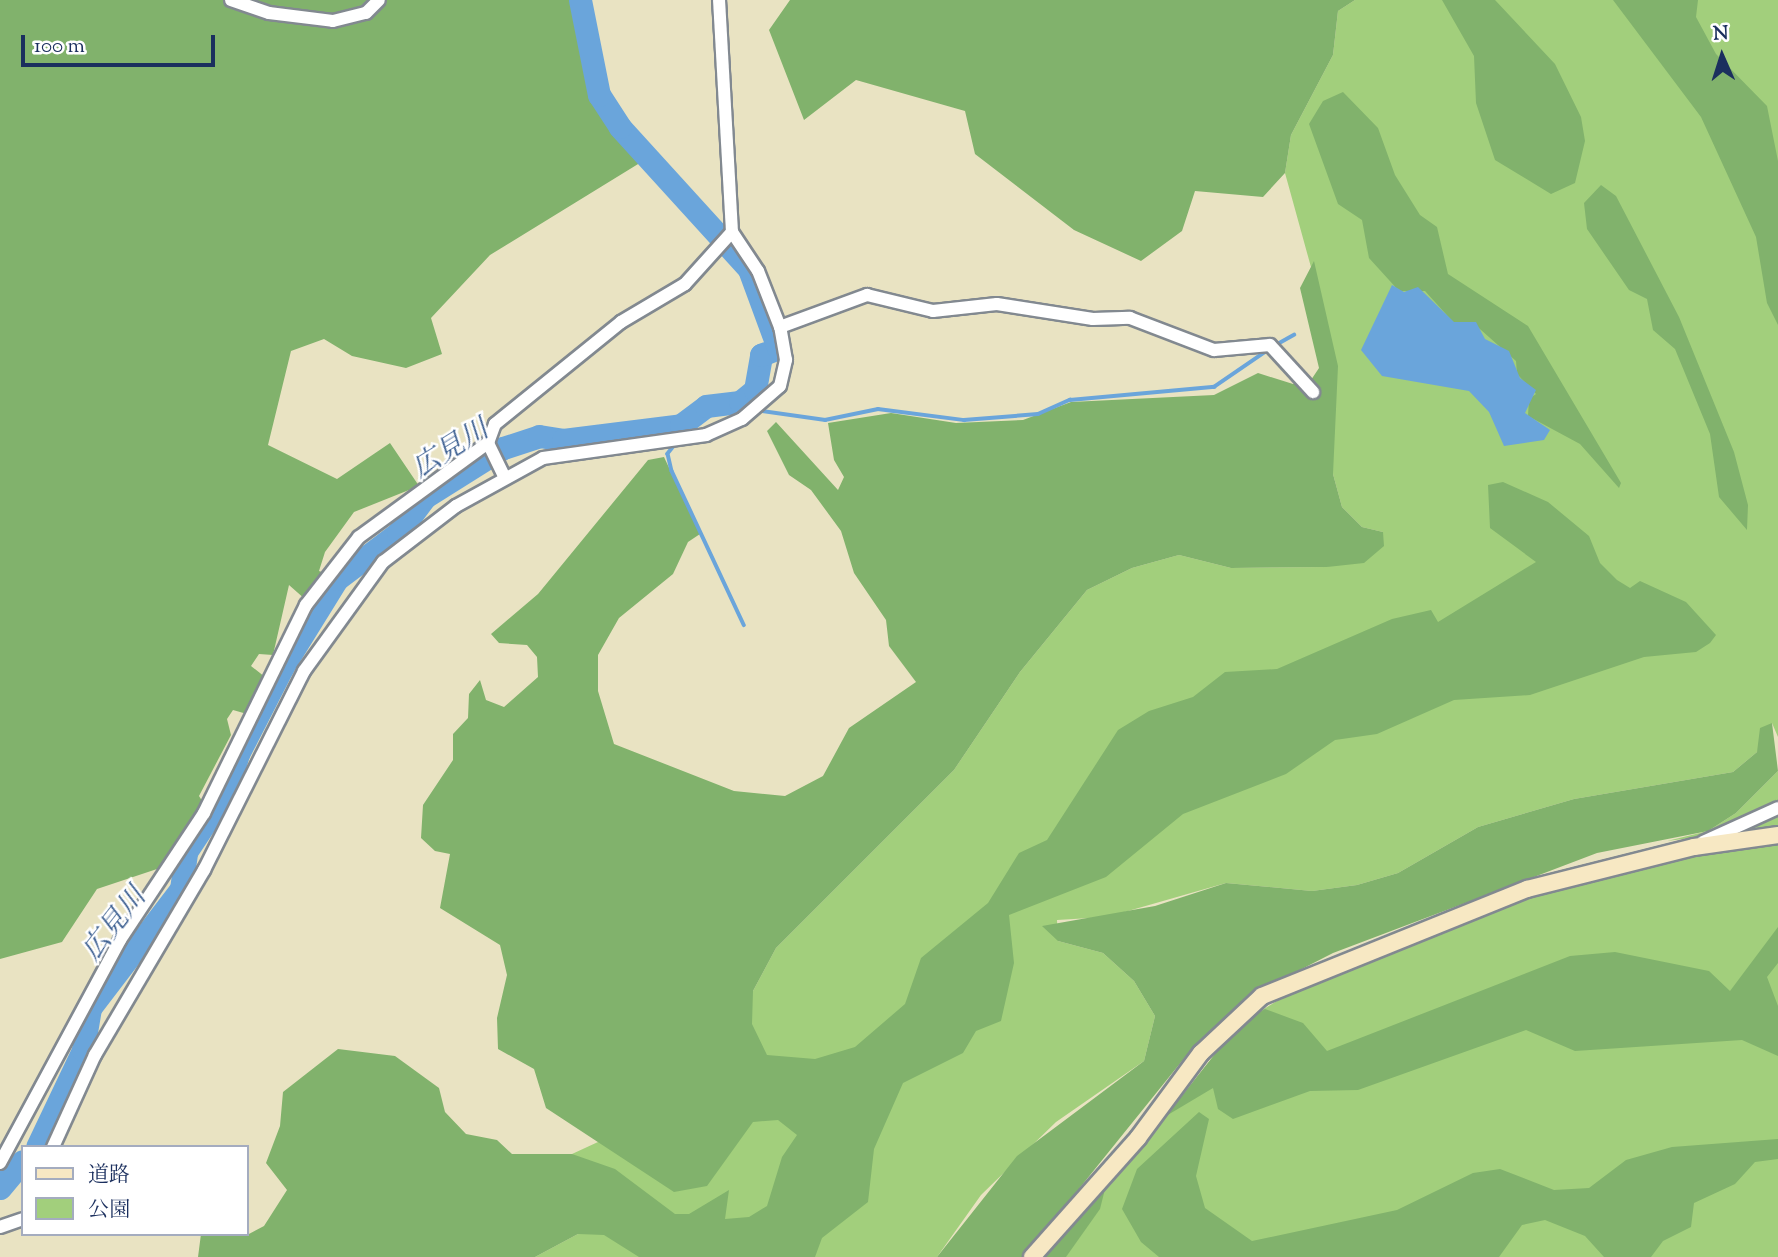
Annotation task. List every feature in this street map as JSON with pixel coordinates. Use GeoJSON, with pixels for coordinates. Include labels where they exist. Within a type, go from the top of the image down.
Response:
{"type":"FeatureCollection","features":[{"type":"Feature","properties":{"kind":"street"},"geometry":{"type":"LineString","coordinates":[[231,0],[269,13],[333,21],[366,13],[380,0]]}},
{"type":"Feature","properties":{"kind":"street"},"geometry":{"type":"LineString","coordinates":[[54,1145],[100,1044],[204,870],[319,647],[383,562],[503,473],[543,458],[706,435],[742,419],[784,378],[780,327],[758,271],[730,234],[719,0]]}},
{"type":"Feature","properties":{"kind":"street"},"geometry":{"type":"LineString","coordinates":[[0,1163],[92,987],[204,813],[306,605],[359,537],[489,446],[495,424],[522,400],[621,322],[685,284],[730,234]]}},
{"type":"Feature","properties":{"kind":"street"},"geometry":{"type":"LineString","coordinates":[[780,327],[867,295],[933,311],[997,304],[1093,319],[1130,318],[1214,350],[1273,348],[1313,392]]}},
{"type":"Feature","properties":{"kind":"street"},"geometry":{"type":"LineString","coordinates":[[489,446],[503,473]]}},
{"type":"Feature","properties":{"kind":"street"},"geometry":{"type":"LineString","coordinates":[[1694,847],[1778,808]]}},
{"type":"Feature","properties":{"kind":"street"},"geometry":{"type":"LineString","coordinates":[[1032,1257],[1138,1138],[1201,1053],[1262,996],[1527,889],[1694,847],[1778,835]]}},
{"type":"Feature","properties":{"kind":"street"},"geometry":{"type":"LineString","coordinates":[[0,1227],[21,1220]]}},
{"type":"Feature","properties":{"kind":"green space"},"geometry":{"type":"Polygon","coordinates":[[[0,0],[575,0],[594,93],[643,161],[490,255],[431,318],[442,354],[406,368],[352,356],[324,339],[291,351],[268,445],[337,479],[390,443],[419,486],[354,512],[325,552],[319,571],[327,574],[306,600],[289,585],[273,655],[259,654],[251,666],[265,677],[247,714],[233,710],[227,719],[231,735],[199,796],[218,826],[193,857],[97,889],[62,942],[0,959],[0,0]]]}},
{"type":"Feature","properties":{"kind":"green space"},"geometry":{"type":"Polygon","coordinates":[[[790,0],[1355,0],[1338,11],[1333,55],[1291,135],[1285,173],[1263,197],[1195,191],[1182,231],[1141,261],[1074,230],[975,154],[965,111],[856,80],[804,120],[769,30],[790,0]]]}},
{"type":"Feature","properties":{"kind":"green space"},"geometry":{"type":"Polygon","coordinates":[[[1355,0],[1778,0],[1778,737],[1772,723],[1757,752],[1733,772],[1574,799],[1478,827],[1398,873],[1357,885],[1312,891],[1226,883],[1107,917],[1057,920],[1058,941],[1103,953],[1134,981],[1155,1016],[1144,1061],[1056,1122],[981,1195],[937,1257],[535,1257],[578,1234],[572,1154],[598,1142],[753,991],[776,948],[954,770],[1020,672],[1087,590],[1132,568],[1179,555],[1231,568],[1327,567],[1383,532],[1362,527],[1342,507],[1333,474],[1322,307],[1285,173],[1291,135],[1333,55],[1338,11],[1355,0]]]}},
{"type":"Feature","properties":{"kind":"green space"},"geometry":{"type":"Polygon","coordinates":[[[1442,0],[1495,0],[1555,64],[1581,117],[1585,141],[1575,183],[1551,194],[1495,160],[1476,103],[1474,56],[1442,0]]]}},
{"type":"Feature","properties":{"kind":"green space"},"geometry":{"type":"Polygon","coordinates":[[[1613,0],[1698,0],[1696,17],[1716,54],[1767,106],[1778,161],[1778,325],[1767,303],[1756,237],[1701,117],[1613,0]]]}},
{"type":"Feature","properties":{"kind":"green space"},"geometry":{"type":"Polygon","coordinates":[[[1343,92],[1378,128],[1395,175],[1420,215],[1437,227],[1448,274],[1528,326],[1621,483],[1619,488],[1580,444],[1528,416],[1529,399],[1536,394],[1517,374],[1516,361],[1472,322],[1454,323],[1425,291],[1399,291],[1369,258],[1362,220],[1338,204],[1309,124],[1323,101],[1343,92]]]}},
{"type":"Feature","properties":{"kind":"green space"},"geometry":{"type":"Polygon","coordinates":[[[1601,185],[1616,196],[1679,317],[1734,452],[1748,505],[1747,530],[1719,497],[1710,434],[1675,349],[1653,330],[1647,299],[1629,290],[1587,229],[1584,203],[1601,185]]]}},
{"type":"Feature","properties":{"kind":"green space"},"geometry":{"type":"Polygon","coordinates":[[[1314,261],[1338,366],[1333,474],[1342,507],[1362,527],[1383,532],[1384,546],[1364,563],[1327,567],[1231,568],[1179,555],[1132,568],[1087,590],[1020,672],[954,770],[776,948],[753,991],[752,1024],[767,1055],[815,1059],[855,1047],[905,1004],[921,958],[988,903],[1019,853],[1047,840],[1118,730],[1149,711],[1193,697],[1225,672],[1277,669],[1392,619],[1431,610],[1438,622],[1536,562],[1490,528],[1488,485],[1503,482],[1548,502],[1589,536],[1600,563],[1617,580],[1630,588],[1640,581],[1686,602],[1716,635],[1710,643],[1696,652],[1644,657],[1530,695],[1454,700],[1377,734],[1335,740],[1286,774],[1183,814],[1106,877],[1009,915],[1014,963],[1001,1021],[976,1031],[963,1053],[903,1083],[874,1149],[868,1202],[822,1238],[815,1257],[639,1257],[604,1235],[578,1234],[535,1257],[198,1257],[201,1236],[248,1236],[264,1226],[287,1190],[266,1163],[280,1126],[283,1092],[338,1049],[395,1056],[439,1088],[445,1112],[466,1134],[497,1140],[512,1154],[572,1154],[615,1169],[675,1214],[689,1214],[729,1190],[725,1219],[749,1217],[767,1206],[782,1157],[797,1135],[778,1120],[753,1122],[707,1186],[674,1192],[546,1108],[534,1069],[498,1049],[497,1018],[507,975],[500,945],[440,908],[450,854],[435,851],[421,838],[423,805],[453,760],[453,734],[468,718],[469,694],[480,680],[486,700],[504,707],[538,677],[537,657],[527,645],[499,643],[491,634],[538,594],[648,460],[664,457],[700,534],[688,542],[673,574],[619,618],[598,655],[598,691],[614,744],[734,791],[785,796],[823,776],[849,728],[916,682],[889,646],[886,620],[854,573],[841,531],[811,490],[789,475],[767,431],[776,422],[838,490],[844,477],[834,460],[828,423],[891,413],[956,423],[1023,420],[1071,402],[1214,395],[1258,373],[1293,384],[1311,380],[1319,368],[1300,288],[1314,261]]]}},
{"type":"Feature","properties":{"kind":"green space"},"geometry":{"type":"Polygon","coordinates":[[[1772,723],[1778,771],[1736,813],[1708,831],[1597,853],[1333,953],[1257,992],[1186,1056],[1024,1257],[937,1257],[1017,1156],[1144,1061],[1155,1016],[1134,981],[1103,953],[1058,941],[1042,926],[1155,906],[1226,883],[1312,891],[1357,885],[1398,873],[1478,827],[1574,799],[1733,772],[1757,752],[1760,728],[1772,723]]]}},
{"type":"Feature","properties":{"kind":"green space"},"geometry":{"type":"Polygon","coordinates":[[[1778,771],[1778,827],[1667,841],[1708,831],[1736,813],[1778,771]]]}},
{"type":"Feature","properties":{"kind":"green space"},"geometry":{"type":"Polygon","coordinates":[[[1778,842],[1778,1257],[1041,1257],[1152,1134],[1238,1025],[1301,986],[1525,895],[1709,850],[1778,842]]]}},
{"type":"Feature","properties":{"kind":"green space"},"geometry":{"type":"Polygon","coordinates":[[[1778,927],[1778,963],[1767,977],[1778,1006],[1778,1056],[1742,1040],[1575,1051],[1526,1030],[1358,1090],[1310,1091],[1233,1119],[1218,1109],[1213,1088],[1166,1116],[1238,1025],[1265,1009],[1303,1023],[1327,1051],[1570,956],[1615,952],[1709,971],[1730,991],[1778,927]]]}},
{"type":"Feature","properties":{"kind":"green space"},"geometry":{"type":"Polygon","coordinates":[[[1199,1112],[1209,1119],[1196,1176],[1205,1208],[1252,1241],[1397,1210],[1473,1173],[1500,1169],[1554,1190],[1589,1188],[1626,1160],[1672,1147],[1778,1139],[1778,1159],[1755,1162],[1735,1184],[1694,1203],[1691,1227],[1663,1241],[1651,1257],[1604,1257],[1585,1236],[1545,1220],[1522,1225],[1499,1257],[1159,1257],[1141,1242],[1122,1209],[1137,1169],[1199,1112]]]}},
{"type":"Feature","properties":{"kind":"green space"},"geometry":{"type":"Polygon","coordinates":[[[1107,1181],[1100,1209],[1066,1257],[1041,1257],[1107,1181]]]}},
{"type":"Feature","properties":{"kind":"water"},"geometry":{"type":"Polygon","coordinates":[[[1392,285],[1404,292],[1418,287],[1454,322],[1476,322],[1485,339],[1509,351],[1520,378],[1536,390],[1525,413],[1550,430],[1544,440],[1504,446],[1489,412],[1469,391],[1382,376],[1361,350],[1392,285]]]}},
{"type":"Feature","properties":{"kind":"waterway","name":"広見川"},"geometry":{"type":"LineString","coordinates":[[38,1145],[83,1050],[90,1008],[181,889],[186,852],[227,790],[238,754],[282,668],[337,579],[398,533],[425,497],[503,448],[539,436],[563,440],[681,425],[706,406],[740,402],[755,390],[761,355],[778,348],[749,269],[620,127],[599,95],[580,0]]}},
{"type":"Feature","properties":{"kind":"waterway"},"geometry":{"type":"LineString","coordinates":[[1274,346],[1294,335]]}},
{"type":"Feature","properties":{"kind":"waterway"},"geometry":{"type":"LineString","coordinates":[[756,410],[825,420],[878,409],[964,420],[1038,414],[1070,400],[1214,387],[1268,350]]}},
{"type":"Feature","properties":{"kind":"waterway"},"geometry":{"type":"LineString","coordinates":[[740,402],[749,407]]}},
{"type":"Feature","properties":{"kind":"waterway"},"geometry":{"type":"LineString","coordinates":[[676,444],[668,454],[672,471],[744,625]]}},
{"type":"Feature","properties":{"kind":"waterway","name":"広見川"},"geometry":{"type":"LineString","coordinates":[[0,1188],[21,1163]]}}]}
